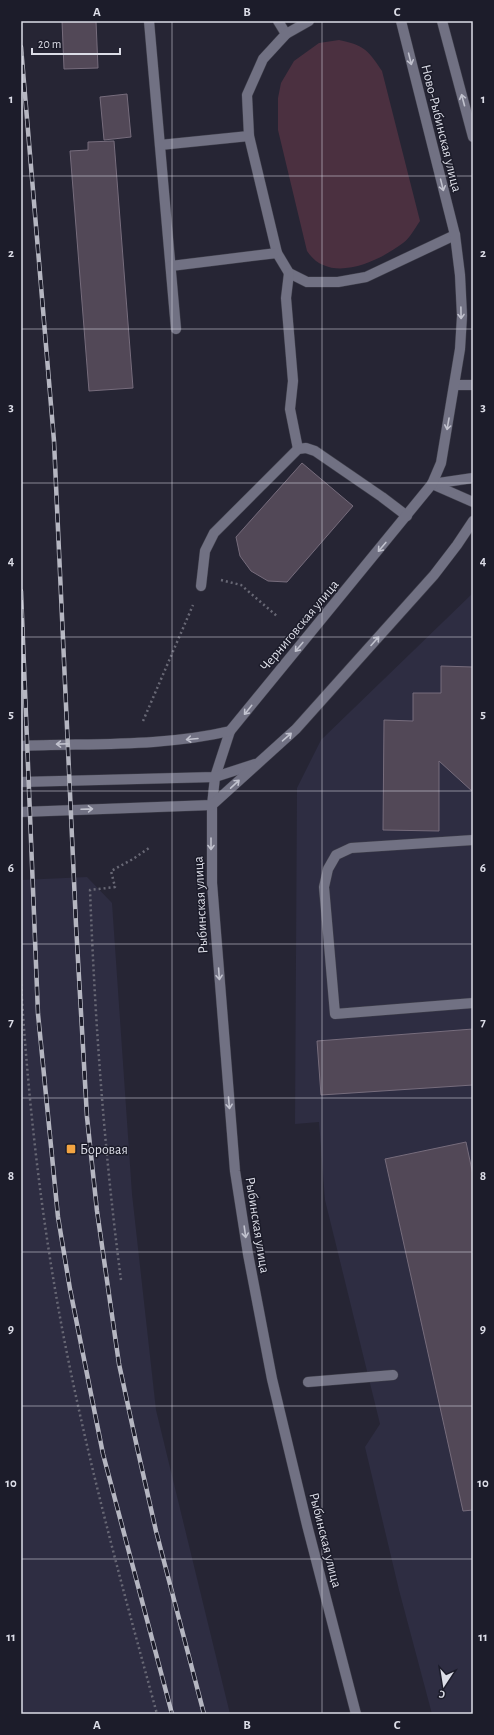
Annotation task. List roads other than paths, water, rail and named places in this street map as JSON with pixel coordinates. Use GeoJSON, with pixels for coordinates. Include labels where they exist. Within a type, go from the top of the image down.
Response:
{"type":"FeatureCollection","features":[{"type":"Feature","properties":{"kind":"main road"},"geometry":{"type":"LineString","coordinates":[[149,21],[176,329]]}},
{"type":"Feature","properties":{"kind":"main road"},"geometry":{"type":"LineString","coordinates":[[278,21],[286,34]]}},
{"type":"Feature","properties":{"kind":"main road"},"geometry":{"type":"LineString","coordinates":[[309,21],[286,34],[263,59],[247,95],[249,136],[277,253],[289,273],[306,282],[338,282],[366,277],[455,235]]}},
{"type":"Feature","properties":{"kind":"main road","name":"Ново-Рыбинская улица"},"geometry":{"type":"LineString","coordinates":[[400,21],[455,235],[460,276],[462,316],[460,349],[455,386]]}},
{"type":"Feature","properties":{"kind":"main road","name":"Ново-Рыбинская улица"},"geometry":{"type":"LineString","coordinates":[[442,21],[473,138]]}},
{"type":"Feature","properties":{"kind":"main road"},"geometry":{"type":"LineString","coordinates":[[160,145],[249,136]]}},
{"type":"Feature","properties":{"kind":"main road"},"geometry":{"type":"LineString","coordinates":[[170,266],[277,253]]}},
{"type":"Feature","properties":{"kind":"main road"},"geometry":{"type":"LineString","coordinates":[[289,273],[286,298],[293,381],[290,409],[298,449]]}},
{"type":"Feature","properties":{"kind":"main road"},"geometry":{"type":"LineString","coordinates":[[455,386],[473,385]]}},
{"type":"Feature","properties":{"kind":"main road","name":"Черниговская улица"},"geometry":{"type":"LineString","coordinates":[[230,731],[432,484],[441,463],[455,386]]}},
{"type":"Feature","properties":{"kind":"main road"},"geometry":{"type":"LineString","coordinates":[[201,586],[205,551],[214,533],[298,449],[306,448],[315,451],[407,516]]}},
{"type":"Feature","properties":{"kind":"main road"},"geometry":{"type":"LineString","coordinates":[[432,484],[473,478]]}},
{"type":"Feature","properties":{"kind":"main road"},"geometry":{"type":"LineString","coordinates":[[432,484],[473,502]]}},
{"type":"Feature","properties":{"kind":"main road"},"geometry":{"type":"LineString","coordinates":[[21,812],[212,805],[296,729],[434,575],[473,521]]}},
{"type":"Feature","properties":{"kind":"main road"},"geometry":{"type":"LineString","coordinates":[[21,746],[172,741],[203,738],[230,731]]}},
{"type":"Feature","properties":{"kind":"main road","name":"Рыбинская улица"},"geometry":{"type":"LineString","coordinates":[[230,731],[215,777],[212,805],[212,883],[225,1056],[236,1171],[248,1254],[272,1379],[307,1524],[356,1714]]}},
{"type":"Feature","properties":{"kind":"main road"},"geometry":{"type":"LineString","coordinates":[[21,782],[215,777],[258,763]]}},
{"type":"Feature","properties":{"kind":"main road"},"geometry":{"type":"LineString","coordinates":[[473,840],[351,848],[336,856],[328,869],[324,887],[335,1014],[473,1003]]}},
{"type":"Feature","properties":{"kind":"main road"},"geometry":{"type":"LineString","coordinates":[[308,1382],[393,1375]]}},
{"type":"Feature","properties":{"kind":"railway"},"geometry":{"type":"LineString","coordinates":[[21,47],[54,441],[76,925],[87,1117],[97,1211],[119,1364],[156,1531],[204,1714]]}},
{"type":"Feature","properties":{"kind":"railway"},"geometry":{"type":"LineString","coordinates":[[21,591],[38,1014],[58,1217],[70,1289],[103,1454],[172,1714]]}},
{"type":"Feature","properties":{"kind":"place","name":"Боровая"},"geometry":{"type":"Point","coordinates":[71,1149]}}]}
